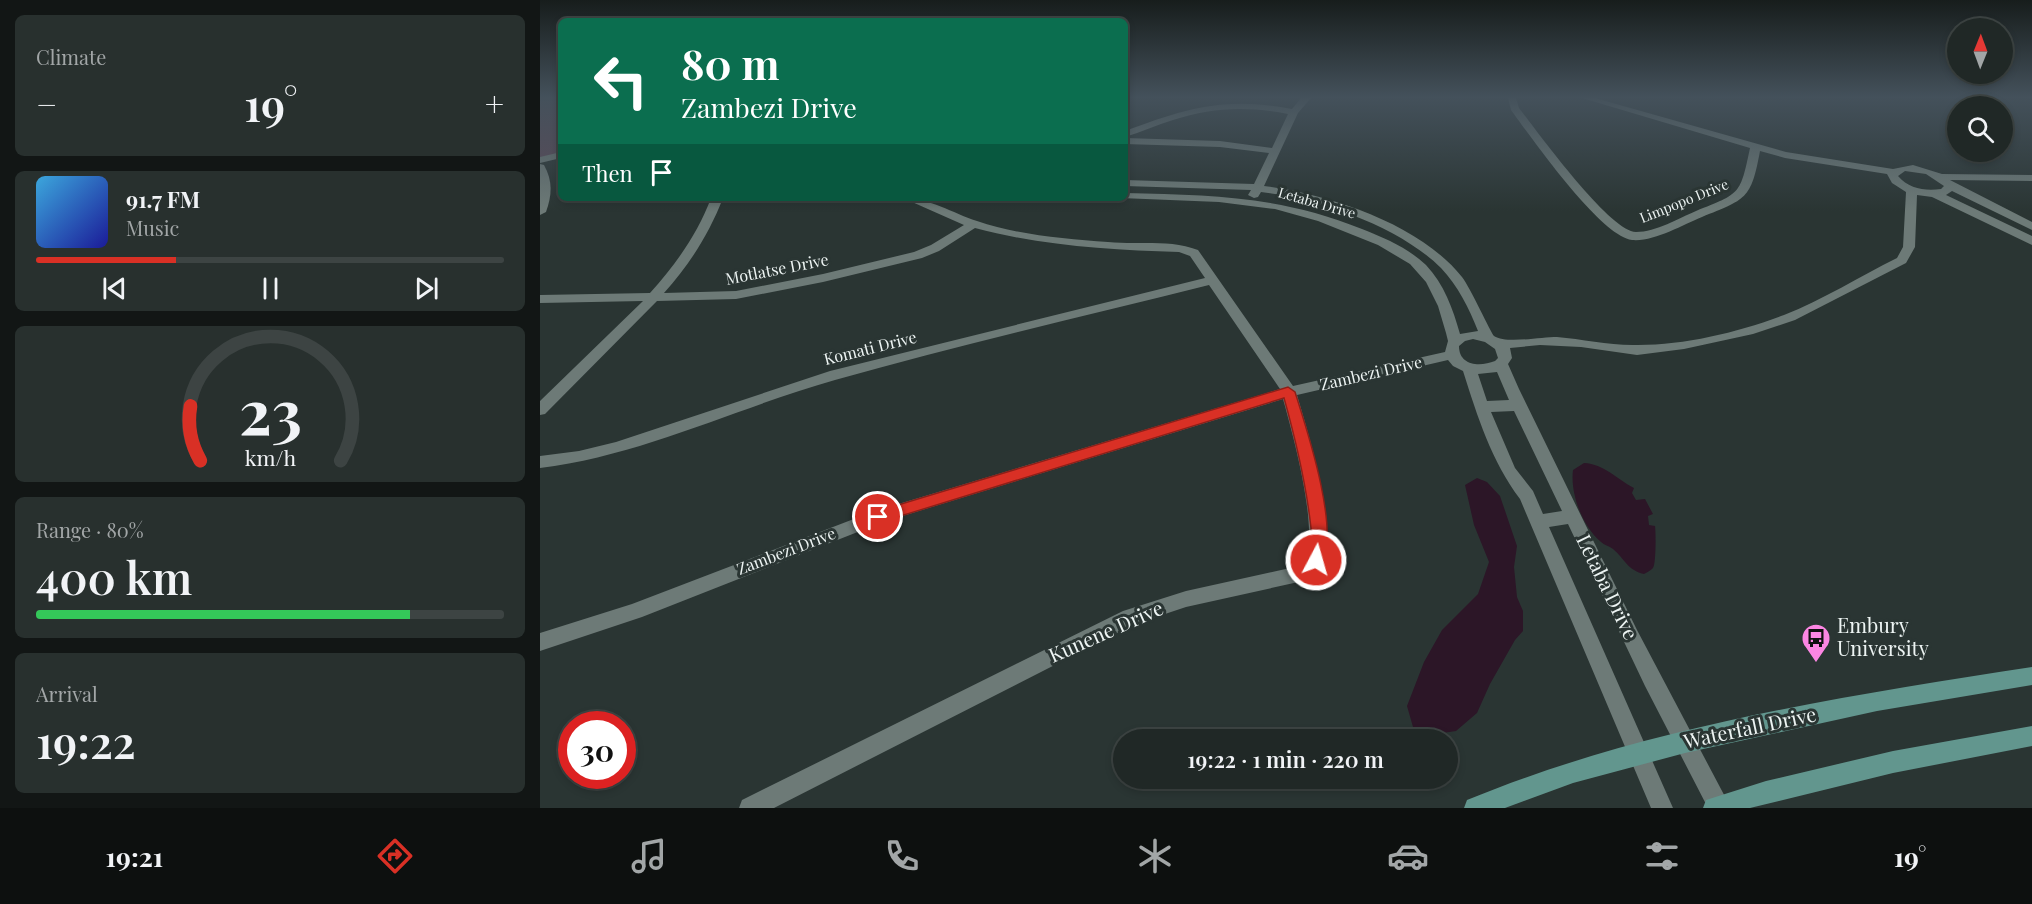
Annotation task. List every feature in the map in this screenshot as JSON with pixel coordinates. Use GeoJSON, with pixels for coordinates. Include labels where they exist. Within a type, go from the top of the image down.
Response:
{"type":"FeatureCollection","features":[{"type":"Feature","properties":{"kind":"main road","name":"Waterfall Drive"},"geometry":{"type":"LineString","coordinates":[[1475,808],[1573,772],[1685,742],[1876,701],[2032,676]]}},
{"type":"Feature","properties":{"kind":"main road"},"geometry":{"type":"LineString","coordinates":[[1718,808],[1766,792],[1893,762],[2032,736]]}},
{"type":"Feature","properties":{"kind":"street"},"geometry":{"type":"LineString","coordinates":[[1250,202],[1259,189],[1282,136]]}},
{"type":"Feature","properties":{"kind":"street","name":"Limpopo Drive"},"geometry":{"type":"LineString","coordinates":[[1535,136],[1569,179],[1609,221],[1628,235],[1644,234],[1691,218],[1738,196],[1746,185],[1755,148]]}},
{"type":"Feature","properties":{"kind":"street"},"geometry":{"type":"LineString","coordinates":[[1713,136],[1801,158],[1893,172],[1913,169],[1941,177],[2032,178]]}},
{"type":"Feature","properties":{"kind":"street"},"geometry":{"type":"LineString","coordinates":[[1128,141],[1221,144],[1275,150]]}},
{"type":"Feature","properties":{"kind":"street"},"geometry":{"type":"LineString","coordinates":[[540,160],[558,156]]}},
{"type":"Feature","properties":{"kind":"street"},"geometry":{"type":"LineString","coordinates":[[540,166],[547,183],[540,212]]}},
{"type":"Feature","properties":{"kind":"street"},"geometry":{"type":"LineString","coordinates":[[1893,172],[1892,175],[1897,183],[1912,190],[1935,194],[2032,241]]}},
{"type":"Feature","properties":{"kind":"street"},"geometry":{"type":"LineString","coordinates":[[1941,177],[1950,186],[2032,226]]}},
{"type":"Feature","properties":{"kind":"street","name":"Letaba Drive"},"geometry":{"type":"LineString","coordinates":[[1128,183],[1259,189],[1292,194],[1351,211],[1395,231],[1433,253],[1453,272],[1466,291],[1478,314],[1486,338]]}},
{"type":"Feature","properties":{"kind":"street"},"geometry":{"type":"LineString","coordinates":[[1935,194],[1945,192],[1950,186]]}},
{"type":"Feature","properties":{"kind":"street"},"geometry":{"type":"LineString","coordinates":[[1500,345],[1505,358],[1501,364],[1487,370],[1469,368],[1455,360],[1453,348],[1466,336],[1486,338],[1500,345],[1561,341],[1637,350],[1660,349],[1748,331],[1781,320],[1902,260],[1909,248],[1912,190]]}},
{"type":"Feature","properties":{"kind":"street","name":"Letaba Drive"},"geometry":{"type":"LineString","coordinates":[[1128,196],[1250,202],[1290,209],[1329,220],[1387,244],[1408,256],[1427,273],[1434,283],[1453,348]]}},
{"type":"Feature","properties":{"kind":"street"},"geometry":{"type":"LineString","coordinates":[[540,410],[652,298],[694,245],[716,201]]}},
{"type":"Feature","properties":{"kind":"street"},"geometry":{"type":"LineString","coordinates":[[916,201],[973,224],[1041,239],[1108,246],[1188,250],[1200,258],[1212,280],[1288,392]]}},
{"type":"Feature","properties":{"kind":"street","name":"Motlatse Drive"},"geometry":{"type":"LineString","coordinates":[[540,299],[736,295],[823,278],[926,252],[973,224]]}},
{"type":"Feature","properties":{"kind":"street","name":"Komati Drive"},"geometry":{"type":"LineString","coordinates":[[540,462],[579,457],[618,447],[830,376],[1212,280]]}},
{"type":"Feature","properties":{"kind":"street","name":"Zambezi Drive"},"geometry":{"type":"LineString","coordinates":[[540,642],[635,611],[878,517],[1288,392],[1453,348]]}},
{"type":"Feature","properties":{"kind":"street","name":"Letaba Drive"},"geometry":{"type":"LineString","coordinates":[[1501,364],[1572,518],[1718,808]]}},
{"type":"Feature","properties":{"kind":"street","name":"Letaba Drive"},"geometry":{"type":"LineString","coordinates":[[1469,368],[1508,471],[1527,496],[1636,754],[1662,808]]}},
{"type":"Feature","properties":{"kind":"street","name":"Kunene Drive"},"geometry":{"type":"LineString","coordinates":[[750,808],[1130,616],[1186,599],[1287,577],[1311,568],[1316,560],[1319,531],[1305,449],[1288,392]]}},
{"type":"Feature","properties":{"kind":"street"},"geometry":{"type":"LineString","coordinates":[[1482,407],[1520,405]]}},
{"type":"Feature","properties":{"kind":"street"},"geometry":{"type":"LineString","coordinates":[[1538,521],[1572,518]]}},
{"type":"Feature","properties":{"kind":"shaded area"},"geometry":{"type":"Polygon","coordinates":[[[540,136],[558,136],[558,156],[540,160],[540,136]]]}},
{"type":"Feature","properties":{"kind":"shaded area"},"geometry":{"type":"Polygon","coordinates":[[[1584,463],[1604,469],[1634,488],[1632,493],[1636,500],[1645,499],[1653,514],[1648,516],[1649,525],[1655,526],[1656,541],[1653,568],[1644,574],[1634,570],[1613,549],[1601,542],[1583,518],[1573,489],[1573,470],[1584,463]]]}},
{"type":"Feature","properties":{"kind":"shaded area"},"geometry":{"type":"Polygon","coordinates":[[[1477,478],[1487,482],[1500,496],[1517,546],[1514,567],[1517,597],[1523,611],[1523,631],[1515,640],[1490,684],[1477,713],[1458,729],[1420,729],[1413,727],[1407,706],[1424,662],[1442,630],[1478,594],[1489,562],[1474,525],[1465,485],[1477,478]]]}},
{"type":"Feature","properties":{"kind":"place","name":"Embury University"},"geometry":{"type":"Point","coordinates":[1816,664]}},
{"type":"Feature","properties":{"kind":"route"},"geometry":{"type":"LineString","coordinates":[[878,517],[1288,392],[1305,449],[1312,483],[1319,531],[1316,560]]}}]}
